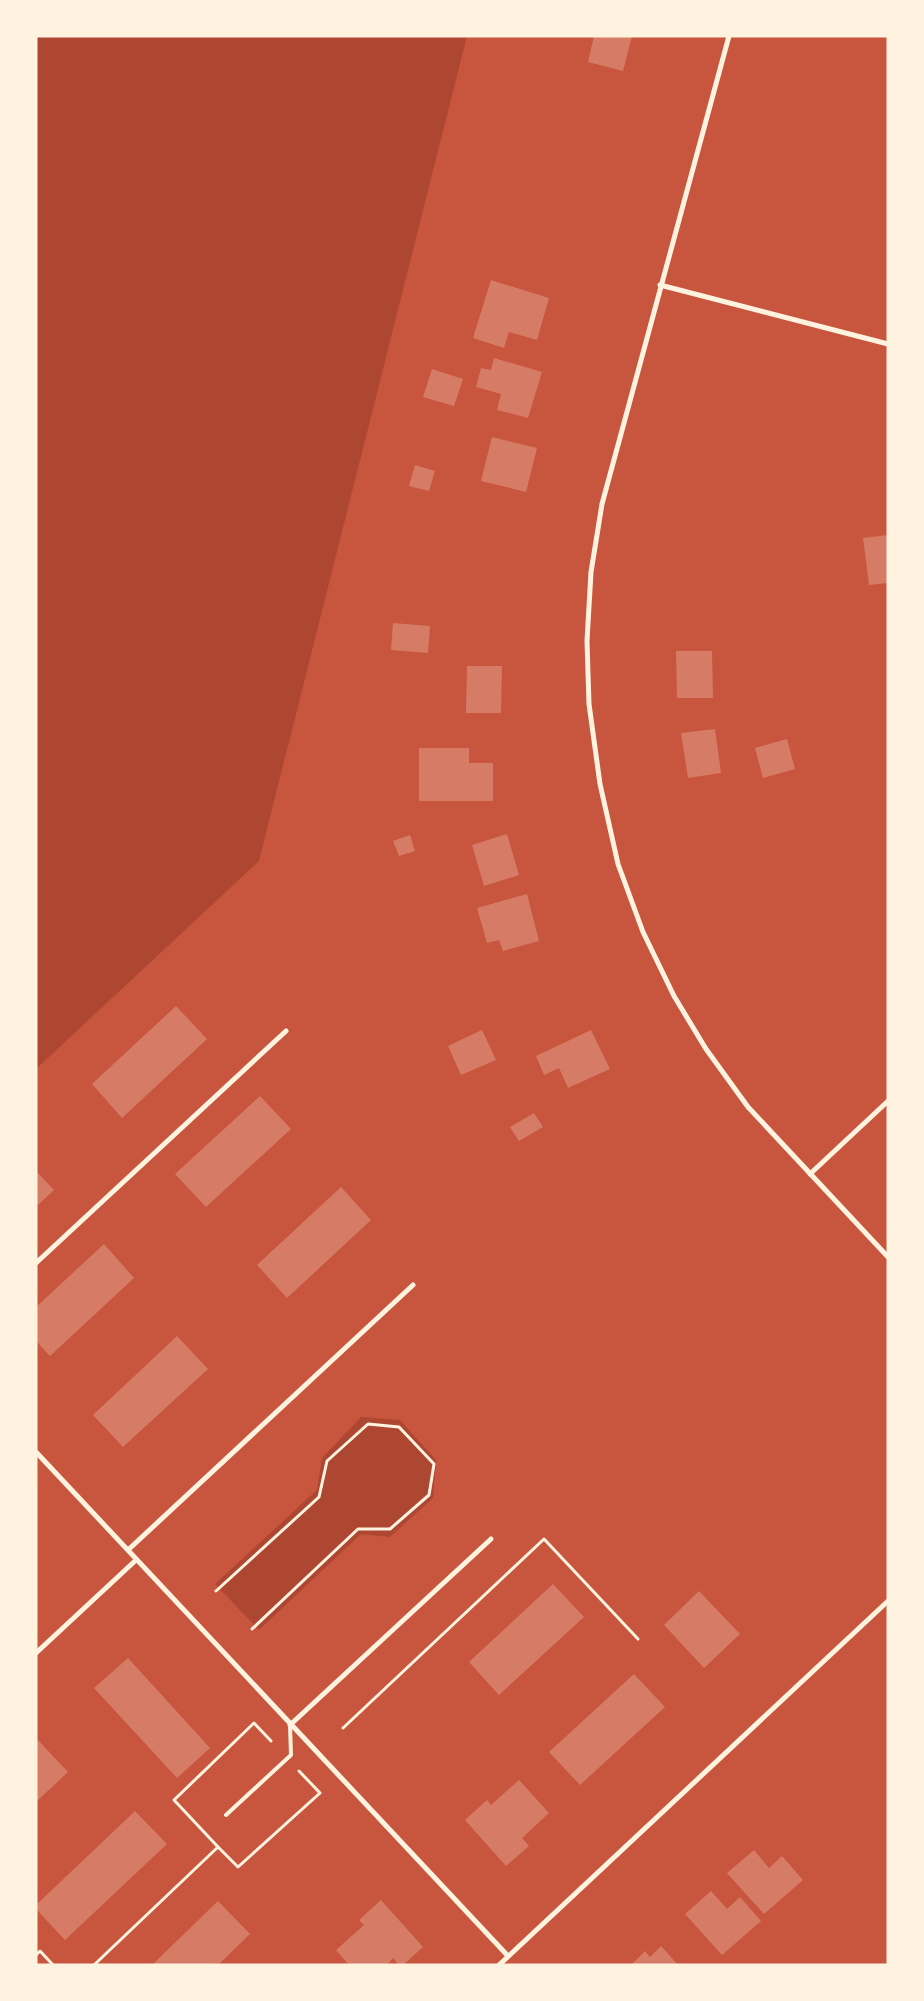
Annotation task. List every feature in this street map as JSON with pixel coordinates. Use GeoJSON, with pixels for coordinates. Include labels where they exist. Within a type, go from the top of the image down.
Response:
{"type":"FeatureCollection","features":[{"type":"Feature","properties":{"kind":"street"},"geometry":{"type":"LineString","coordinates":[[729,36],[602,504],[591,572],[587,641],[589,704],[600,784],[618,864],[643,932],[674,996],[706,1049],[748,1107],[888,1258]]}},
{"type":"Feature","properties":{"kind":"street"},"geometry":{"type":"LineString","coordinates":[[660,285],[888,344]]}},
{"type":"Feature","properties":{"kind":"street"},"geometry":{"type":"LineString","coordinates":[[36,1263],[286,1031]]}},
{"type":"Feature","properties":{"kind":"street"},"geometry":{"type":"LineString","coordinates":[[810,1174],[888,1101]]}},
{"type":"Feature","properties":{"kind":"street"},"geometry":{"type":"LineString","coordinates":[[128,1550],[413,1285]]}},
{"type":"Feature","properties":{"kind":"street"},"geometry":{"type":"LineString","coordinates":[[36,1452],[508,1956]]}},
{"type":"Feature","properties":{"kind":"street"},"geometry":{"type":"LineString","coordinates":[[290,1725],[491,1539]]}},
{"type":"Feature","properties":{"kind":"street"},"geometry":{"type":"LineString","coordinates":[[36,1653],[136,1560]]}},
{"type":"Feature","properties":{"kind":"street"},"geometry":{"type":"LineString","coordinates":[[498,1965],[888,1601]]}},
{"type":"Feature","properties":{"kind":"lane"},"geometry":{"type":"LineString","coordinates":[[226,1815],[291,1755],[290,1725]]}},
{"type":"Feature","properties":{"kind":"path"},"geometry":{"type":"LineString","coordinates":[[216,1591],[319,1496],[327,1461],[368,1424],[399,1427],[434,1464],[430,1495],[390,1529],[358,1529],[252,1629]]}},
{"type":"Feature","properties":{"kind":"path"},"geometry":{"type":"LineString","coordinates":[[343,1728],[544,1539],[638,1639]]}},
{"type":"Feature","properties":{"kind":"path"},"geometry":{"type":"LineString","coordinates":[[254,1723],[320,1793],[238,1867],[218,1847],[174,1800],[254,1723]]}},
{"type":"Feature","properties":{"kind":"path"},"geometry":{"type":"LineString","coordinates":[[94,1965],[218,1847]]}},
{"type":"Feature","properties":{"kind":"path"},"geometry":{"type":"LineString","coordinates":[[36,1955],[40,1951],[53,1965]]}},
{"type":"Feature","properties":{"kind":"shaded area"},"geometry":{"type":"Polygon","coordinates":[[[36,36],[467,36],[259,861],[36,1069],[36,36]]]}},
{"type":"Feature","properties":{"kind":"shaded area"},"geometry":{"type":"Polygon","coordinates":[[[361,1417],[400,1420],[436,1460],[433,1498],[390,1537],[361,1534],[259,1630],[215,1584],[317,1490],[322,1458],[361,1417]]]}},
{"type":"Feature","properties":{"kind":"building"},"geometry":{"type":"Polygon","coordinates":[[[594,36],[632,36],[623,71],[588,62],[594,36]]]}},
{"type":"Feature","properties":{"kind":"building"},"geometry":{"type":"Polygon","coordinates":[[[491,280],[549,298],[537,340],[509,332],[504,348],[473,338],[491,280]]]}},
{"type":"Feature","properties":{"kind":"building"},"geometry":{"type":"Polygon","coordinates":[[[494,358],[542,372],[528,418],[497,410],[501,394],[476,387],[481,368],[491,370],[494,358]]]}},
{"type":"Feature","properties":{"kind":"building"},"geometry":{"type":"Polygon","coordinates":[[[432,369],[463,379],[454,406],[423,397],[432,369]]]}},
{"type":"Feature","properties":{"kind":"building"},"geometry":{"type":"Polygon","coordinates":[[[492,437],[537,448],[526,492],[481,481],[492,437]]]}},
{"type":"Feature","properties":{"kind":"building"},"geometry":{"type":"Polygon","coordinates":[[[415,465],[435,471],[429,491],[409,486],[415,465]]]}},
{"type":"Feature","properties":{"kind":"building"},"geometry":{"type":"Polygon","coordinates":[[[888,535],[888,583],[869,585],[863,538],[888,535]]]}},
{"type":"Feature","properties":{"kind":"building"},"geometry":{"type":"Polygon","coordinates":[[[393,623],[430,626],[428,653],[391,650],[393,623]]]}},
{"type":"Feature","properties":{"kind":"building"},"geometry":{"type":"Polygon","coordinates":[[[676,651],[712,651],[713,698],[677,698],[676,651]]]}},
{"type":"Feature","properties":{"kind":"building"},"geometry":{"type":"Polygon","coordinates":[[[467,666],[502,666],[501,713],[466,713],[467,666]]]}},
{"type":"Feature","properties":{"kind":"building"},"geometry":{"type":"Polygon","coordinates":[[[715,729],[721,773],[688,778],[681,733],[715,729]]]}},
{"type":"Feature","properties":{"kind":"building"},"geometry":{"type":"Polygon","coordinates":[[[787,739],[795,769],[763,778],[755,748],[787,739]]]}},
{"type":"Feature","properties":{"kind":"building"},"geometry":{"type":"Polygon","coordinates":[[[419,748],[469,748],[469,763],[493,763],[493,801],[419,801],[419,748]]]}},
{"type":"Feature","properties":{"kind":"building"},"geometry":{"type":"Polygon","coordinates":[[[507,834],[519,875],[484,886],[472,845],[507,834]]]}},
{"type":"Feature","properties":{"kind":"building"},"geometry":{"type":"Polygon","coordinates":[[[410,835],[415,851],[399,856],[393,841],[410,835]]]}},
{"type":"Feature","properties":{"kind":"building"},"geometry":{"type":"Polygon","coordinates":[[[527,894],[539,941],[503,951],[499,940],[487,943],[477,908],[527,894]]]}},
{"type":"Feature","properties":{"kind":"building"},"geometry":{"type":"Polygon","coordinates":[[[176,1006],[207,1039],[122,1118],[92,1084],[176,1006]]]}},
{"type":"Feature","properties":{"kind":"building"},"geometry":{"type":"Polygon","coordinates":[[[482,1030],[496,1060],[461,1075],[448,1046],[482,1030]]]}},
{"type":"Feature","properties":{"kind":"building"},"geometry":{"type":"Polygon","coordinates":[[[591,1030],[610,1069],[568,1088],[559,1068],[544,1075],[536,1056],[591,1030]]]}},
{"type":"Feature","properties":{"kind":"building"},"geometry":{"type":"Polygon","coordinates":[[[260,1096],[291,1129],[206,1207],[175,1174],[260,1096]]]}},
{"type":"Feature","properties":{"kind":"building"},"geometry":{"type":"Polygon","coordinates":[[[534,1113],[543,1127],[519,1141],[510,1127],[534,1113]]]}},
{"type":"Feature","properties":{"kind":"building"},"geometry":{"type":"Polygon","coordinates":[[[36,1171],[54,1190],[36,1207],[36,1171]]]}},
{"type":"Feature","properties":{"kind":"building"},"geometry":{"type":"Polygon","coordinates":[[[341,1187],[371,1220],[287,1298],[257,1265],[341,1187]]]}},
{"type":"Feature","properties":{"kind":"building"},"geometry":{"type":"Polygon","coordinates":[[[104,1244],[134,1278],[50,1356],[36,1341],[36,1307],[104,1244]]]}},
{"type":"Feature","properties":{"kind":"building"},"geometry":{"type":"Polygon","coordinates":[[[177,1336],[208,1369],[123,1447],[93,1415],[177,1336]]]}},
{"type":"Feature","properties":{"kind":"building"},"geometry":{"type":"Polygon","coordinates":[[[553,1584],[584,1617],[499,1695],[469,1662],[553,1584]]]}},
{"type":"Feature","properties":{"kind":"building"},"geometry":{"type":"Polygon","coordinates":[[[699,1591],[740,1634],[704,1668],[664,1625],[699,1591]]]}},
{"type":"Feature","properties":{"kind":"building"},"geometry":{"type":"Polygon","coordinates":[[[128,1658],[210,1748],[177,1778],[94,1688],[128,1658]]]}},
{"type":"Feature","properties":{"kind":"building"},"geometry":{"type":"Polygon","coordinates":[[[634,1674],[665,1707],[580,1785],[549,1752],[634,1674]]]}},
{"type":"Feature","properties":{"kind":"building"},"geometry":{"type":"Polygon","coordinates":[[[36,1738],[68,1772],[36,1802],[36,1738]]]}},
{"type":"Feature","properties":{"kind":"building"},"geometry":{"type":"Polygon","coordinates":[[[519,1780],[549,1813],[522,1838],[529,1846],[506,1866],[465,1820],[487,1800],[491,1805],[519,1780]]]}},
{"type":"Feature","properties":{"kind":"building"},"geometry":{"type":"Polygon","coordinates":[[[135,1811],[167,1844],[65,1940],[36,1909],[36,1905],[135,1811]]]}},
{"type":"Feature","properties":{"kind":"building"},"geometry":{"type":"Polygon","coordinates":[[[754,1850],[769,1868],[782,1856],[803,1880],[764,1914],[727,1873],[754,1850]]]}},
{"type":"Feature","properties":{"kind":"building"},"geometry":{"type":"Polygon","coordinates":[[[711,1891],[727,1909],[740,1897],[761,1921],[722,1955],[685,1914],[711,1891]]]}},
{"type":"Feature","properties":{"kind":"building"},"geometry":{"type":"Polygon","coordinates":[[[381,1900],[423,1947],[403,1965],[399,1965],[393,1958],[387,1965],[349,1965],[336,1950],[364,1925],[359,1920],[381,1900]]]}},
{"type":"Feature","properties":{"kind":"building"},"geometry":{"type":"Polygon","coordinates":[[[218,1901],[250,1934],[218,1965],[152,1965],[218,1901]]]}},
{"type":"Feature","properties":{"kind":"building"},"geometry":{"type":"Polygon","coordinates":[[[661,1946],[678,1965],[631,1965],[645,1951],[650,1957],[661,1946]]]}}]}
